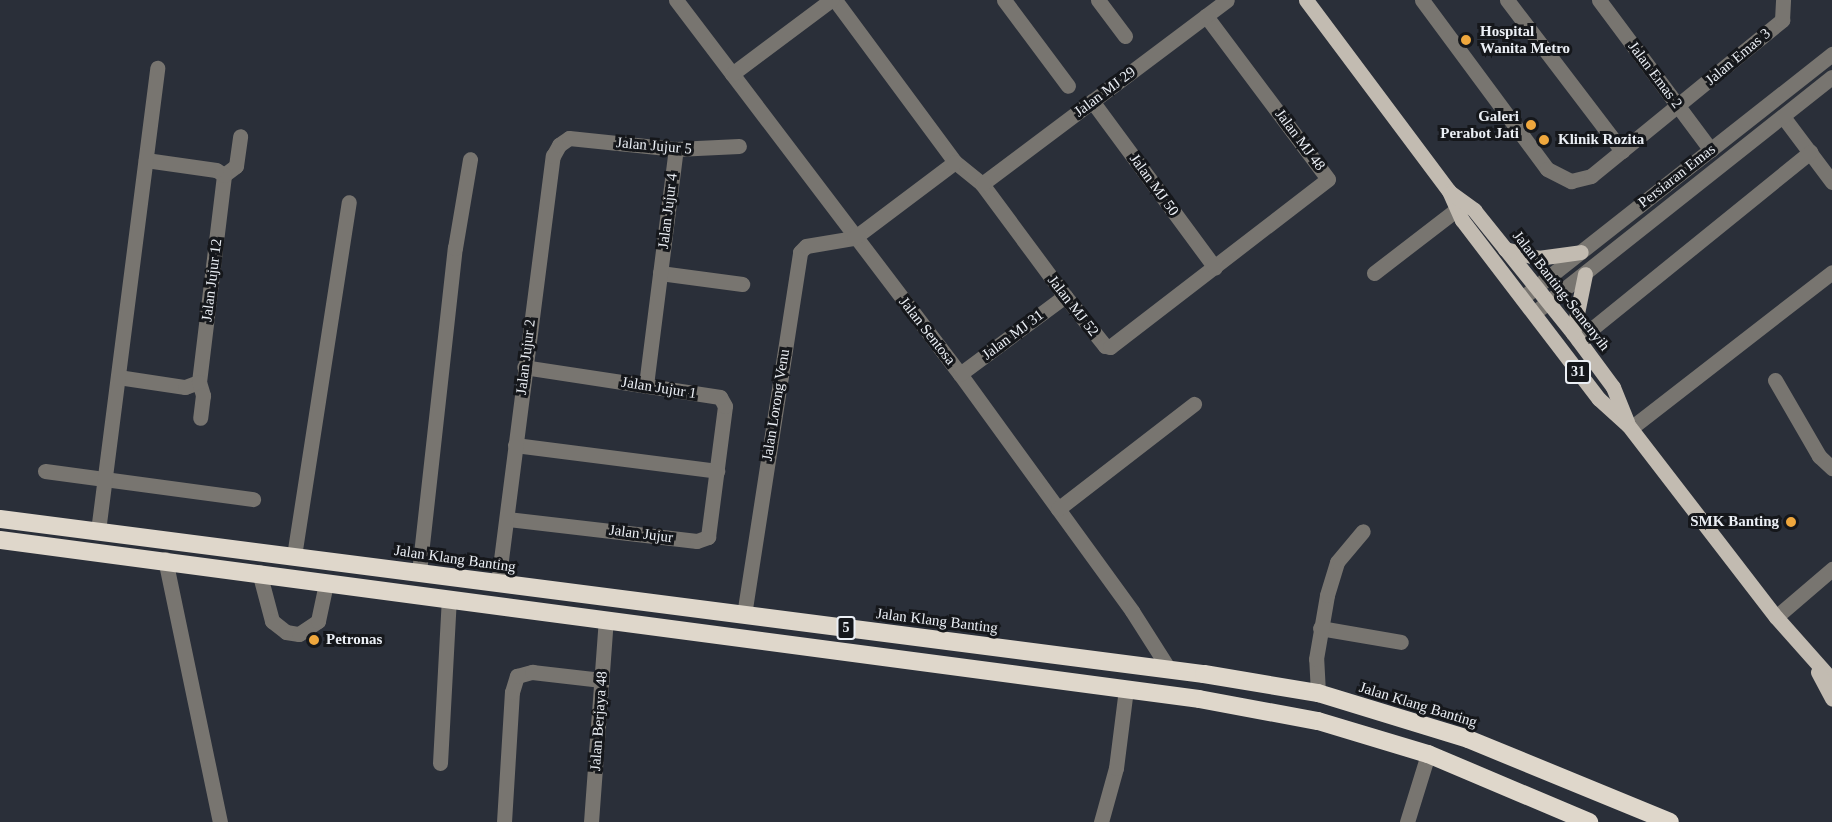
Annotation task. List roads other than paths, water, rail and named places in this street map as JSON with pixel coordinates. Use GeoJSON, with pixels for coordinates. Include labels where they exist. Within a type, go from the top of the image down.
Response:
{"type":"FeatureCollection","features":[{"type":"Feature","properties":{"kind":"highway","name":"Jalan Klang Banting"},"geometry":{"type":"LineString","coordinates":[[0,519],[1169,669],[1318,693],[1468,739],[1670,822]]}},
{"type":"Feature","properties":{"kind":"highway","name":"5"},"geometry":{"type":"LineString","coordinates":[[0,540],[165,559],[326,583],[449,605],[606,620],[1126,689],[1317,721],[1428,754],[1589,822]]}},
{"type":"Feature","properties":{"kind":"main road","name":"Jalan Banting-Semenyih"},"geometry":{"type":"LineString","coordinates":[[1306,0],[1449,191],[1457,209],[1522,298],[1599,399],[1630,426],[1776,617],[1814,663],[1832,680]]}},
{"type":"Feature","properties":{"kind":"main road","name":"Jalan Banting-Semenyih"},"geometry":{"type":"LineString","coordinates":[[1449,191],[1474,210],[1575,336],[1613,387],[1630,426]]}},
{"type":"Feature","properties":{"kind":"main road"},"geometry":{"type":"LineString","coordinates":[[1505,249],[1538,258],[1581,252]]}},
{"type":"Feature","properties":{"kind":"main road"},"geometry":{"type":"LineString","coordinates":[[1575,336],[1585,274]]}},
{"type":"Feature","properties":{"kind":"main road","name":"Jalan Banting-Semenyih"},"geometry":{"type":"LineString","coordinates":[[1814,663],[1832,698]]}},
{"type":"Feature","properties":{"kind":"street","name":"Jalan Sentosa"},"geometry":{"type":"LineString","coordinates":[[676,0],[854,238],[960,374],[1132,611],[1169,669]]}},
{"type":"Feature","properties":{"kind":"street"},"geometry":{"type":"LineString","coordinates":[[732,74],[833,0],[955,162],[854,238]]}},
{"type":"Feature","properties":{"kind":"street"},"geometry":{"type":"LineString","coordinates":[[1004,0],[1068,86]]}},
{"type":"Feature","properties":{"kind":"street"},"geometry":{"type":"LineString","coordinates":[[1098,0],[1125,36]]}},
{"type":"Feature","properties":{"kind":"street","name":"Jalan MJ 29"},"geometry":{"type":"LineString","coordinates":[[982,184],[1227,0]]}},
{"type":"Feature","properties":{"kind":"street","name":"Jalan Emas 3"},"geometry":{"type":"LineString","coordinates":[[1422,0],[1554,175],[1581,180],[1679,108],[1782,20],[1783,0]]}},
{"type":"Feature","properties":{"kind":"street"},"geometry":{"type":"LineString","coordinates":[[1507,0],[1622,151]]}},
{"type":"Feature","properties":{"kind":"street","name":"Jalan Emas 2"},"geometry":{"type":"LineString","coordinates":[[1599,0],[1710,150]]}},
{"type":"Feature","properties":{"kind":"street","name":"Jalan MJ 48"},"geometry":{"type":"LineString","coordinates":[[1206,16],[1328,179],[1215,268]]}},
{"type":"Feature","properties":{"kind":"street","name":"Persiaran Emas"},"geometry":{"type":"LineString","coordinates":[[1522,298],[1832,54]]}},
{"type":"Feature","properties":{"kind":"street"},"geometry":{"type":"LineString","coordinates":[[98,531],[157,68]]}},
{"type":"Feature","properties":{"kind":"street","name":"Persiaran Emas"},"geometry":{"type":"LineString","coordinates":[[1534,313],[1784,118],[1832,77]]}},
{"type":"Feature","properties":{"kind":"street","name":"Jalan MJ 50"},"geometry":{"type":"LineString","coordinates":[[1092,101],[1215,268]]}},
{"type":"Feature","properties":{"kind":"street"},"geometry":{"type":"LineString","coordinates":[[1784,118],[1832,182]]}},
{"type":"Feature","properties":{"kind":"street"},"geometry":{"type":"LineString","coordinates":[[146,160],[216,170],[224,175],[236,166],[240,136]]}},
{"type":"Feature","properties":{"kind":"street","name":"Jalan Jujur 5"},"geometry":{"type":"LineString","coordinates":[[569,138],[676,149],[739,146]]}},
{"type":"Feature","properties":{"kind":"street","name":"Jalan Jujur 2"},"geometry":{"type":"LineString","coordinates":[[498,583],[553,156],[569,138]]}},
{"type":"Feature","properties":{"kind":"street","name":"Jalan Jujur 4"},"geometry":{"type":"LineString","coordinates":[[646,386],[676,149]]}},
{"type":"Feature","properties":{"kind":"street"},"geometry":{"type":"LineString","coordinates":[[1575,336],[1810,152]]}},
{"type":"Feature","properties":{"kind":"street"},"geometry":{"type":"LineString","coordinates":[[419,572],[455,248],[470,159]]}},
{"type":"Feature","properties":{"kind":"street","name":"Jalan MJ 52"},"geometry":{"type":"LineString","coordinates":[[955,162],[982,184],[1105,346],[1110,346],[1215,268]]}},
{"type":"Feature","properties":{"kind":"street","name":"Jalan Jujur 12"},"geometry":{"type":"LineString","coordinates":[[200,418],[203,394],[199,382],[224,175]]}},
{"type":"Feature","properties":{"kind":"street"},"geometry":{"type":"LineString","coordinates":[[294,556],[349,202]]}},
{"type":"Feature","properties":{"kind":"street"},"geometry":{"type":"LineString","coordinates":[[1374,273],[1457,209]]}},
{"type":"Feature","properties":{"kind":"street","name":"Jalan Lorong Venu"},"geometry":{"type":"LineString","coordinates":[[744,615],[800,252],[806,246],[854,238]]}},
{"type":"Feature","properties":{"kind":"street"},"geometry":{"type":"LineString","coordinates":[[1630,426],[1832,272]]}},
{"type":"Feature","properties":{"kind":"street"},"geometry":{"type":"LineString","coordinates":[[660,273],[742,284]]}},
{"type":"Feature","properties":{"kind":"street","name":"Jalan MJ 31"},"geometry":{"type":"LineString","coordinates":[[960,374],[1065,296]]}},
{"type":"Feature","properties":{"kind":"street","name":"Jalan Jujur 1"},"geometry":{"type":"LineString","coordinates":[[524,368],[720,397],[725,406],[717,471]]}},
{"type":"Feature","properties":{"kind":"street"},"geometry":{"type":"LineString","coordinates":[[118,377],[185,387],[199,382]]}},
{"type":"Feature","properties":{"kind":"street"},"geometry":{"type":"LineString","coordinates":[[1775,380],[1819,456],[1832,468]]}},
{"type":"Feature","properties":{"kind":"street"},"geometry":{"type":"LineString","coordinates":[[1058,509],[1194,404]]}},
{"type":"Feature","properties":{"kind":"street"},"geometry":{"type":"LineString","coordinates":[[515,445],[717,471]]}},
{"type":"Feature","properties":{"kind":"street"},"geometry":{"type":"LineString","coordinates":[[45,471],[253,499]]}},
{"type":"Feature","properties":{"kind":"street","name":"Jalan Jujur"},"geometry":{"type":"LineString","coordinates":[[507,519],[697,541],[708,537],[717,471]]}},
{"type":"Feature","properties":{"kind":"street"},"geometry":{"type":"LineString","coordinates":[[1318,693],[1316,658],[1320,628],[1337,562],[1363,531]]}},
{"type":"Feature","properties":{"kind":"street"},"geometry":{"type":"LineString","coordinates":[[165,559],[220,822]]}},
{"type":"Feature","properties":{"kind":"street"},"geometry":{"type":"LineString","coordinates":[[1776,617],[1832,569]]}},
{"type":"Feature","properties":{"kind":"street"},"geometry":{"type":"LineString","coordinates":[[260,573],[272,621],[286,632],[299,634],[318,621],[326,583]]}},
{"type":"Feature","properties":{"kind":"street"},"geometry":{"type":"LineString","coordinates":[[440,763],[449,605]]}},
{"type":"Feature","properties":{"kind":"street","name":"Jalan Berjaya 48"},"geometry":{"type":"LineString","coordinates":[[591,822],[606,620]]}},
{"type":"Feature","properties":{"kind":"street"},"geometry":{"type":"LineString","coordinates":[[1320,628],[1401,642]]}},
{"type":"Feature","properties":{"kind":"street"},"geometry":{"type":"LineString","coordinates":[[504,822],[512,692],[518,676],[532,672],[602,680]]}},
{"type":"Feature","properties":{"kind":"street"},"geometry":{"type":"LineString","coordinates":[[1101,822],[1116,768],[1126,689]]}},
{"type":"Feature","properties":{"kind":"street"},"geometry":{"type":"LineString","coordinates":[[1407,822],[1428,754]]}},
{"type":"Feature","properties":{"kind":"place","name":"Hospital Wanita Metro"},"geometry":{"type":"Point","coordinates":[1466,40]}},
{"type":"Feature","properties":{"kind":"place","name":"Galeri Perabot Jati"},"geometry":{"type":"Point","coordinates":[1531,125]}},
{"type":"Feature","properties":{"kind":"place","name":"Klinik Rozita"},"geometry":{"type":"Point","coordinates":[1544,140]}},
{"type":"Feature","properties":{"kind":"place","name":"SMK Banting"},"geometry":{"type":"Point","coordinates":[1791,522]}},
{"type":"Feature","properties":{"kind":"place","name":"Petronas"},"geometry":{"type":"Point","coordinates":[314,640]}}]}
